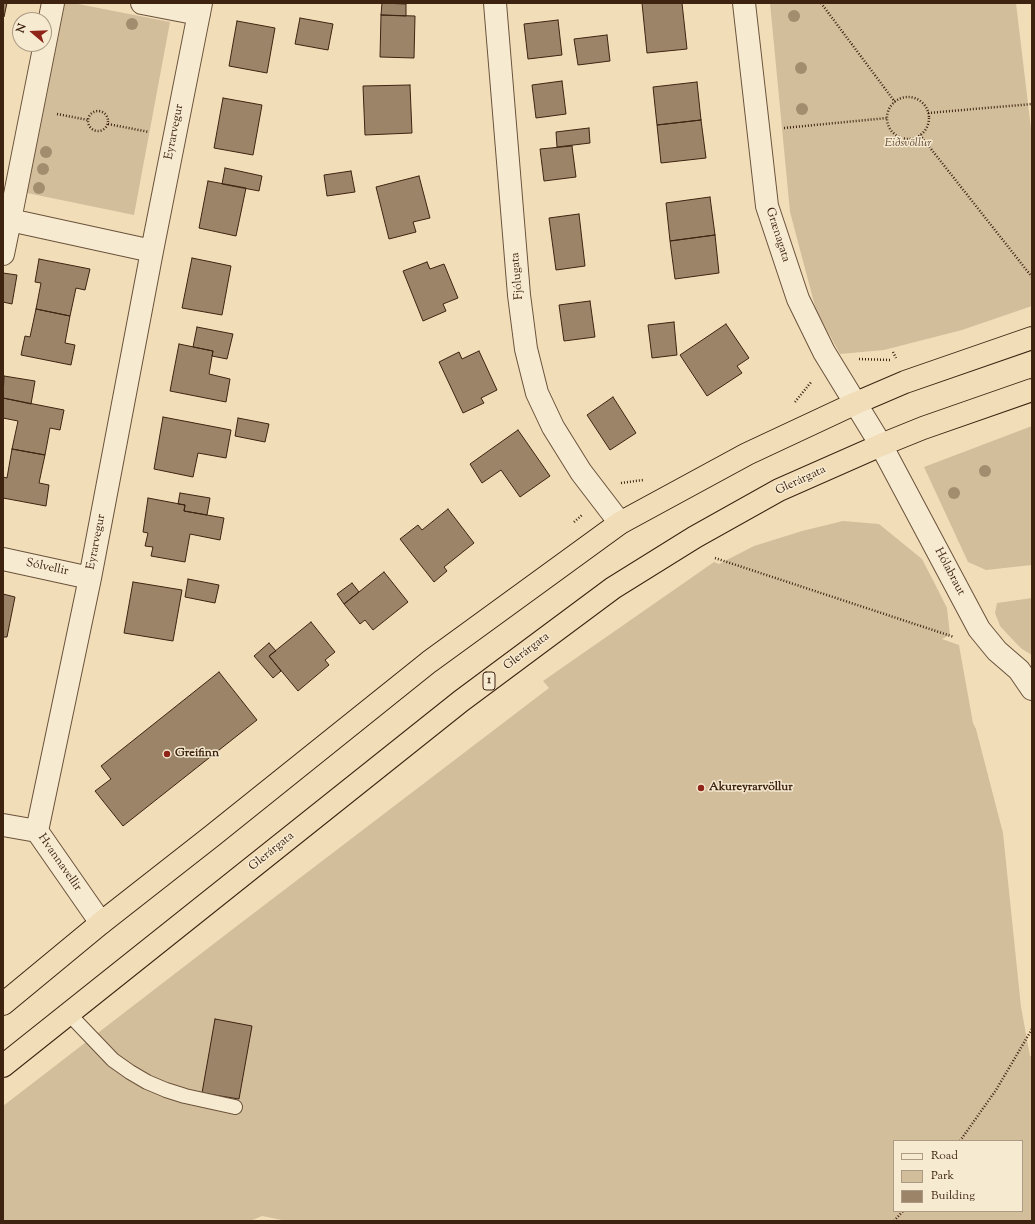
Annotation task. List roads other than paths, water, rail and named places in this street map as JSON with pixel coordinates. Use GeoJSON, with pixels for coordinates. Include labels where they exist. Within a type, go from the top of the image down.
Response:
{"type":"FeatureCollection","features":[{"type":"Feature","properties":{"kind":"highway"},"geometry":{"type":"LineString","coordinates":[[6,1000],[429,662],[620,523],[747,454],[856,404],[905,382],[1032,338]]}},
{"type":"Feature","properties":{"kind":"highway","name":"Glerárgata"},"geometry":{"type":"LineString","coordinates":[[3,1066],[461,701],[613,588],[695,537],[779,490],[930,425],[1032,390]]}},
{"type":"Feature","properties":{"kind":"street"},"geometry":{"type":"LineString","coordinates":[[3,254],[53,3]]}},
{"type":"Feature","properties":{"kind":"street","name":"Eyrarvegur"},"geometry":{"type":"LineString","coordinates":[[37,831],[90,578],[174,136],[200,8],[142,3]]}},
{"type":"Feature","properties":{"kind":"street","name":"Fjólugata"},"geometry":{"type":"LineString","coordinates":[[495,3],[519,295],[526,349],[537,393],[553,427],[581,472],[620,523]]}},
{"type":"Feature","properties":{"kind":"street","name":"Grænagata"},"geometry":{"type":"LineString","coordinates":[[744,3],[767,206],[798,299],[824,352],[881,445]]}},
{"type":"Feature","properties":{"kind":"street"},"geometry":{"type":"LineString","coordinates":[[10,220],[152,251]]}},
{"type":"Feature","properties":{"kind":"street","name":"Hólabraut"},"geometry":{"type":"LineString","coordinates":[[881,445],[979,629],[997,651],[1019,670],[1032,689]]}},
{"type":"Feature","properties":{"kind":"street","name":"Sólvellir"},"geometry":{"type":"LineString","coordinates":[[3,559],[90,578]]}},
{"type":"Feature","properties":{"kind":"street","name":"Hvannavellir"},"geometry":{"type":"LineString","coordinates":[[3,825],[37,831],[101,923]]}},
{"type":"Feature","properties":{"kind":"lane"},"geometry":{"type":"LineString","coordinates":[[68,1014],[113,1060],[147,1082],[185,1096],[235,1107]]}},
{"type":"Feature","properties":{"kind":"place","name":"Greifinn"},"geometry":{"type":"Point","coordinates":[167,754]}},
{"type":"Feature","properties":{"kind":"place","name":"Akureyrarvöllur"},"geometry":{"type":"Point","coordinates":[701,788]}},
{"type":"Feature","properties":{"kind":"park label","name":"Eiðsvöllur"},"geometry":{"type":"Point","coordinates":[908,144]}}]}
